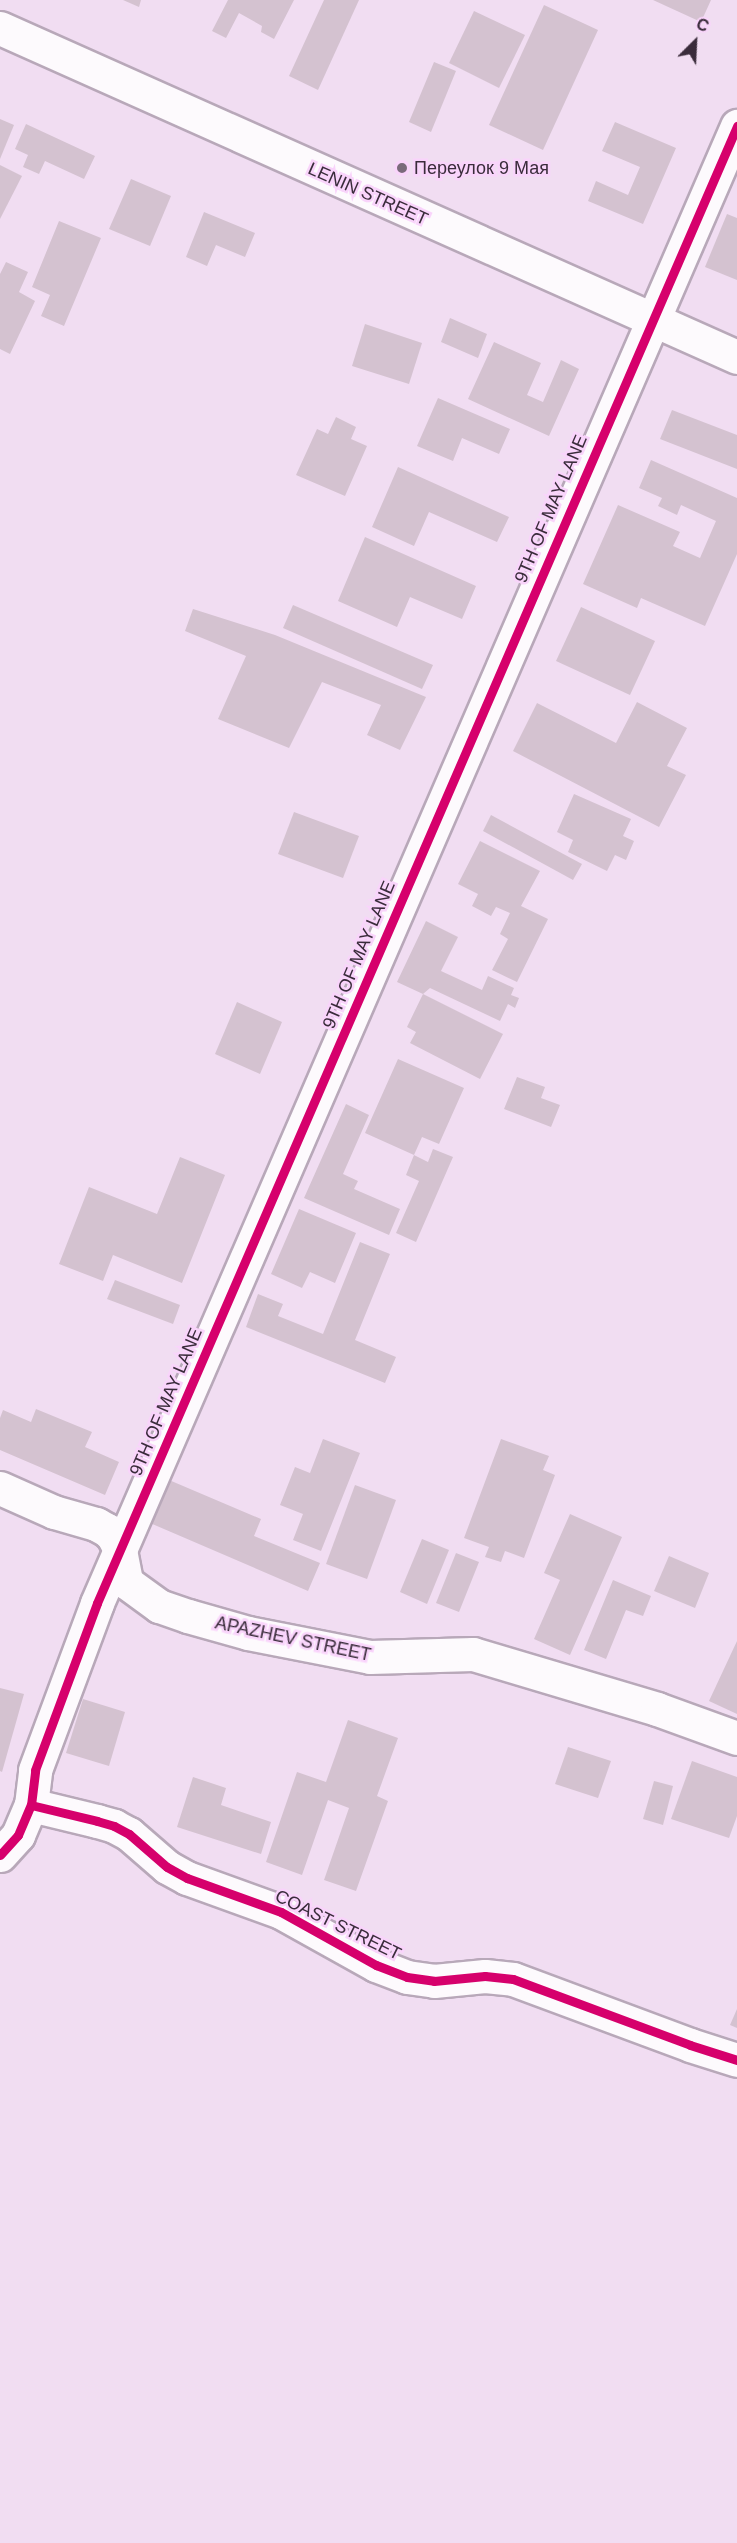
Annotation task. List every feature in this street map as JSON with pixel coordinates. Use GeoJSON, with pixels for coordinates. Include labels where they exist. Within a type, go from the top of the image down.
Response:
{"type":"FeatureCollection","features":[{"type":"Feature","properties":{"kind":"street","name":"LENIN STREET"},"geometry":{"type":"LineString","coordinates":[[0,28],[737,357]]}},
{"type":"Feature","properties":{"kind":"street","name":"9TH OF MAY LANE"},"geometry":{"type":"LineString","coordinates":[[31,1805],[35,1770],[97,1603],[109,1581],[120,1550],[737,126]]}},
{"type":"Feature","properties":{"kind":"street","name":"APAZHEV STREET"},"geometry":{"type":"LineString","coordinates":[[0,1488],[54,1512],[96,1524],[113,1536],[120,1550],[126,1582],[159,1606],[188,1616],[248,1633],[370,1657],[473,1654],[657,1709],[737,1738]]}},
{"type":"Feature","properties":{"kind":"street"},"geometry":{"type":"LineString","coordinates":[[0,1855],[18,1835],[31,1805]]}},
{"type":"Feature","properties":{"kind":"street","name":"COAST STREET"},"geometry":{"type":"LineString","coordinates":[[31,1805],[114,1826],[167,1867],[187,1878],[281,1912],[376,1965],[407,1977],[434,1981],[484,1976],[513,1979],[690,2045],[737,2060]]}},
{"type":"Feature","properties":{"kind":"building"},"geometry":{"type":"Polygon","coordinates":[[[123,0],[141,0],[139,7],[123,0]]]}},
{"type":"Feature","properties":{"kind":"building"},"geometry":{"type":"Polygon","coordinates":[[[228,0],[294,0],[274,39],[261,32],[262,26],[239,13],[226,38],[212,31],[228,0]]]}},
{"type":"Feature","properties":{"kind":"building"},"geometry":{"type":"Polygon","coordinates":[[[324,0],[359,0],[318,90],[289,76],[324,0]]]}},
{"type":"Feature","properties":{"kind":"building"},"geometry":{"type":"Polygon","coordinates":[[[653,0],[711,0],[701,22],[653,0]]]}},
{"type":"Feature","properties":{"kind":"building"},"geometry":{"type":"Polygon","coordinates":[[[544,5],[598,30],[543,150],[489,125],[544,5]]]}},
{"type":"Feature","properties":{"kind":"building"},"geometry":{"type":"Polygon","coordinates":[[[474,11],[525,35],[499,88],[449,63],[474,11]]]}},
{"type":"Feature","properties":{"kind":"building"},"geometry":{"type":"Polygon","coordinates":[[[434,62],[456,71],[431,132],[409,122],[434,62]]]}},
{"type":"Feature","properties":{"kind":"building"},"geometry":{"type":"Polygon","coordinates":[[[0,119],[14,125],[0,159],[0,119]]]}},
{"type":"Feature","properties":{"kind":"building"},"geometry":{"type":"Polygon","coordinates":[[[615,122],[676,148],[643,224],[588,201],[596,181],[628,195],[640,167],[602,151],[615,122]]]}},
{"type":"Feature","properties":{"kind":"building"},"geometry":{"type":"Polygon","coordinates":[[[26,124],[95,156],[84,179],[45,161],[39,174],[23,167],[28,155],[15,149],[26,124]]]}},
{"type":"Feature","properties":{"kind":"building"},"geometry":{"type":"Polygon","coordinates":[[[0,165],[22,176],[0,219],[0,165]]]}},
{"type":"Feature","properties":{"kind":"building"},"geometry":{"type":"Polygon","coordinates":[[[131,179],[171,196],[150,246],[109,229],[131,179]]]}},
{"type":"Feature","properties":{"kind":"building"},"geometry":{"type":"Polygon","coordinates":[[[204,212],[255,233],[245,257],[216,245],[207,266],[186,257],[204,212]]]}},
{"type":"Feature","properties":{"kind":"building"},"geometry":{"type":"Polygon","coordinates":[[[727,214],[737,218],[737,280],[705,267],[727,214]]]}},
{"type":"Feature","properties":{"kind":"building"},"geometry":{"type":"Polygon","coordinates":[[[59,221],[101,238],[64,326],[41,316],[50,295],[32,287],[59,221]]]}},
{"type":"Feature","properties":{"kind":"building"},"geometry":{"type":"Polygon","coordinates":[[[6,262],[28,272],[19,292],[35,301],[10,354],[0,349],[0,274],[6,262]]]}},
{"type":"Feature","properties":{"kind":"building"},"geometry":{"type":"Polygon","coordinates":[[[450,318],[487,334],[478,358],[441,342],[450,318]]]}},
{"type":"Feature","properties":{"kind":"building"},"geometry":{"type":"Polygon","coordinates":[[[365,324],[422,343],[409,384],[352,366],[365,324]]]}},
{"type":"Feature","properties":{"kind":"building"},"geometry":{"type":"Polygon","coordinates":[[[494,342],[541,363],[527,395],[543,402],[561,360],[579,369],[549,436],[468,399],[494,342]]]}},
{"type":"Feature","properties":{"kind":"building"},"geometry":{"type":"Polygon","coordinates":[[[438,398],[510,429],[499,454],[462,438],[453,461],[417,446],[438,398]]]}},
{"type":"Feature","properties":{"kind":"building"},"geometry":{"type":"Polygon","coordinates":[[[672,410],[737,435],[737,469],[660,439],[672,410]]]}},
{"type":"Feature","properties":{"kind":"building"},"geometry":{"type":"Polygon","coordinates":[[[336,417],[356,427],[351,439],[367,446],[345,496],[296,475],[317,429],[328,434],[336,417]]]}},
{"type":"Feature","properties":{"kind":"building"},"geometry":{"type":"Polygon","coordinates":[[[651,460],[737,498],[737,554],[705,626],[641,598],[637,608],[583,584],[618,505],[680,532],[673,546],[700,558],[716,521],[681,505],[677,515],[658,506],[662,498],[639,488],[651,460]]]}},
{"type":"Feature","properties":{"kind":"building"},"geometry":{"type":"Polygon","coordinates":[[[398,467],[509,517],[497,542],[429,512],[414,546],[372,527],[398,467]]]}},
{"type":"Feature","properties":{"kind":"building"},"geometry":{"type":"Polygon","coordinates":[[[365,537],[476,586],[462,619],[410,597],[397,627],[338,601],[365,537]]]}},
{"type":"Feature","properties":{"kind":"building"},"geometry":{"type":"Polygon","coordinates":[[[293,605],[433,665],[422,689],[283,628],[293,605]]]}},
{"type":"Feature","properties":{"kind":"building"},"geometry":{"type":"Polygon","coordinates":[[[581,607],[655,641],[630,695],[556,661],[581,607]]]}},
{"type":"Feature","properties":{"kind":"building"},"geometry":{"type":"Polygon","coordinates":[[[193,609],[275,635],[426,697],[400,750],[367,735],[381,705],[322,682],[289,748],[218,719],[246,656],[185,631],[193,609]]]}},
{"type":"Feature","properties":{"kind":"building"},"geometry":{"type":"Polygon","coordinates":[[[637,702],[687,728],[667,766],[686,775],[659,827],[513,751],[537,703],[616,743],[637,702]]]}},
{"type":"Feature","properties":{"kind":"building"},"geometry":{"type":"Polygon","coordinates":[[[574,794],[631,819],[623,836],[634,841],[626,860],[615,855],[607,871],[568,852],[573,840],[557,832],[574,794]]]}},
{"type":"Feature","properties":{"kind":"building"},"geometry":{"type":"Polygon","coordinates":[[[294,812],[359,836],[343,878],[278,854],[294,812]]]}},
{"type":"Feature","properties":{"kind":"building"},"geometry":{"type":"Polygon","coordinates":[[[491,815],[582,864],[573,880],[483,831],[491,815]]]}},
{"type":"Feature","properties":{"kind":"building"},"geometry":{"type":"Polygon","coordinates":[[[480,841],[540,871],[521,906],[548,919],[517,982],[492,970],[508,939],[500,934],[510,913],[496,907],[491,916],[472,906],[478,894],[458,884],[480,841]]]}},
{"type":"Feature","properties":{"kind":"building"},"geometry":{"type":"Polygon","coordinates":[[[426,921],[458,937],[441,971],[482,990],[488,976],[514,988],[511,995],[519,998],[515,1008],[508,1004],[500,1021],[430,988],[423,994],[397,982],[426,921]]]}},
{"type":"Feature","properties":{"kind":"building"},"geometry":{"type":"Polygon","coordinates":[[[423,994],[503,1034],[480,1079],[410,1043],[416,1032],[407,1027],[423,994]]]}},
{"type":"Feature","properties":{"kind":"building"},"geometry":{"type":"Polygon","coordinates":[[[237,1002],[282,1022],[260,1074],[215,1054],[237,1002]]]}},
{"type":"Feature","properties":{"kind":"building"},"geometry":{"type":"Polygon","coordinates":[[[398,1059],[464,1088],[439,1144],[422,1137],[414,1155],[365,1133],[398,1059]]]}},
{"type":"Feature","properties":{"kind":"building"},"geometry":{"type":"Polygon","coordinates":[[[517,1077],[545,1087],[541,1098],[560,1105],[551,1127],[504,1109],[517,1077]]]}},
{"type":"Feature","properties":{"kind":"building"},"geometry":{"type":"Polygon","coordinates":[[[346,1104],[369,1115],[343,1174],[358,1181],[354,1189],[400,1209],[389,1235],[304,1198],[346,1104]]]}},
{"type":"Feature","properties":{"kind":"building"},"geometry":{"type":"Polygon","coordinates":[[[433,1149],[453,1157],[416,1242],[396,1233],[419,1181],[406,1175],[414,1155],[428,1162],[433,1149]]]}},
{"type":"Feature","properties":{"kind":"building"},"geometry":{"type":"Polygon","coordinates":[[[180,1157],[225,1175],[182,1283],[113,1255],[103,1281],[59,1264],[89,1187],[157,1214],[180,1157]]]}},
{"type":"Feature","properties":{"kind":"building"},"geometry":{"type":"Polygon","coordinates":[[[299,1209],[356,1233],[335,1283],[310,1272],[302,1288],[271,1274],[299,1209]]]}},
{"type":"Feature","properties":{"kind":"building"},"geometry":{"type":"Polygon","coordinates":[[[360,1242],[390,1254],[355,1340],[396,1357],[385,1383],[246,1327],[258,1294],[283,1304],[278,1316],[323,1334],[360,1242]]]}},
{"type":"Feature","properties":{"kind":"building"},"geometry":{"type":"Polygon","coordinates":[[[115,1280],[180,1305],[173,1324],[107,1299],[115,1280]]]}},
{"type":"Feature","properties":{"kind":"building"},"geometry":{"type":"Polygon","coordinates":[[[36,1409],[92,1432],[85,1447],[119,1462],[105,1495],[0,1450],[0,1418],[3,1410],[31,1422],[36,1409]]]}},
{"type":"Feature","properties":{"kind":"building"},"geometry":{"type":"Polygon","coordinates":[[[323,1439],[360,1453],[321,1551],[293,1540],[303,1514],[280,1505],[295,1467],[310,1473],[323,1439]]]}},
{"type":"Feature","properties":{"kind":"building"},"geometry":{"type":"Polygon","coordinates":[[[501,1439],[549,1456],[543,1470],[555,1475],[524,1558],[505,1551],[501,1562],[485,1557],[489,1547],[464,1538],[501,1439]]]}},
{"type":"Feature","properties":{"kind":"building"},"geometry":{"type":"Polygon","coordinates":[[[169,1480],[261,1519],[254,1536],[320,1563],[308,1591],[150,1523],[169,1480]]]}},
{"type":"Feature","properties":{"kind":"building"},"geometry":{"type":"Polygon","coordinates":[[[355,1485],[396,1500],[367,1579],[326,1564],[355,1485]]]}},
{"type":"Feature","properties":{"kind":"building"},"geometry":{"type":"Polygon","coordinates":[[[570,1514],[622,1537],[570,1655],[534,1639],[560,1580],[544,1573],[570,1514]]]}},
{"type":"Feature","properties":{"kind":"building"},"geometry":{"type":"Polygon","coordinates":[[[422,1539],[449,1550],[427,1604],[400,1592],[422,1539]]]}},
{"type":"Feature","properties":{"kind":"building"},"geometry":{"type":"Polygon","coordinates":[[[456,1553],[479,1562],[459,1612],[436,1603],[456,1553]]]}},
{"type":"Feature","properties":{"kind":"building"},"geometry":{"type":"Polygon","coordinates":[[[669,1556],[709,1573],[695,1608],[654,1591],[669,1556]]]}},
{"type":"Feature","properties":{"kind":"building"},"geometry":{"type":"Polygon","coordinates":[[[613,1580],[651,1596],[643,1616],[626,1610],[606,1659],[584,1650],[613,1580]]]}},
{"type":"Feature","properties":{"kind":"building"},"geometry":{"type":"Polygon","coordinates":[[[737,1641],[737,1714],[709,1701],[737,1641]]]}},
{"type":"Feature","properties":{"kind":"building"},"geometry":{"type":"Polygon","coordinates":[[[0,1688],[24,1694],[2,1772],[0,1771],[0,1688]]]}},
{"type":"Feature","properties":{"kind":"building"},"geometry":{"type":"Polygon","coordinates":[[[83,1699],[125,1712],[109,1766],[66,1753],[83,1699]]]}},
{"type":"Feature","properties":{"kind":"building"},"geometry":{"type":"Polygon","coordinates":[[[348,1720],[398,1738],[377,1796],[388,1801],[356,1891],[324,1880],[349,1808],[328,1800],[302,1875],[266,1862],[297,1772],[326,1782],[348,1720]]]}},
{"type":"Feature","properties":{"kind":"building"},"geometry":{"type":"Polygon","coordinates":[[[568,1747],[611,1761],[598,1798],[555,1784],[568,1747]]]}},
{"type":"Feature","properties":{"kind":"building"},"geometry":{"type":"Polygon","coordinates":[[[692,1761],[737,1777],[737,1816],[729,1838],[671,1819],[692,1761]]]}},
{"type":"Feature","properties":{"kind":"building"},"geometry":{"type":"Polygon","coordinates":[[[193,1777],[226,1788],[221,1805],[271,1822],[261,1854],[177,1827],[193,1777]]]}},
{"type":"Feature","properties":{"kind":"building"},"geometry":{"type":"Polygon","coordinates":[[[654,1781],[673,1786],[663,1825],[643,1819],[654,1781]]]}},
{"type":"Feature","properties":{"kind":"building"},"geometry":{"type":"Polygon","coordinates":[[[737,2009],[737,2028],[730,2025],[737,2009]]]}},
{"type":"Feature","properties":{"kind":"cycle path"},"geometry":{"type":"LineString","coordinates":[[31,1805],[35,1770],[97,1603],[737,126]]}},
{"type":"Feature","properties":{"kind":"cycle path"},"geometry":{"type":"LineString","coordinates":[[0,1855],[18,1835],[31,1805],[97,1821],[129,1834],[167,1867],[187,1878],[281,1912],[376,1965],[407,1977],[434,1981],[485,1976],[513,1979],[690,2045],[737,2060]]}},
{"type":"Feature","properties":{"kind":"place","name":"Переулок 9 Мая"},"geometry":{"type":"Point","coordinates":[402,168]}}]}
